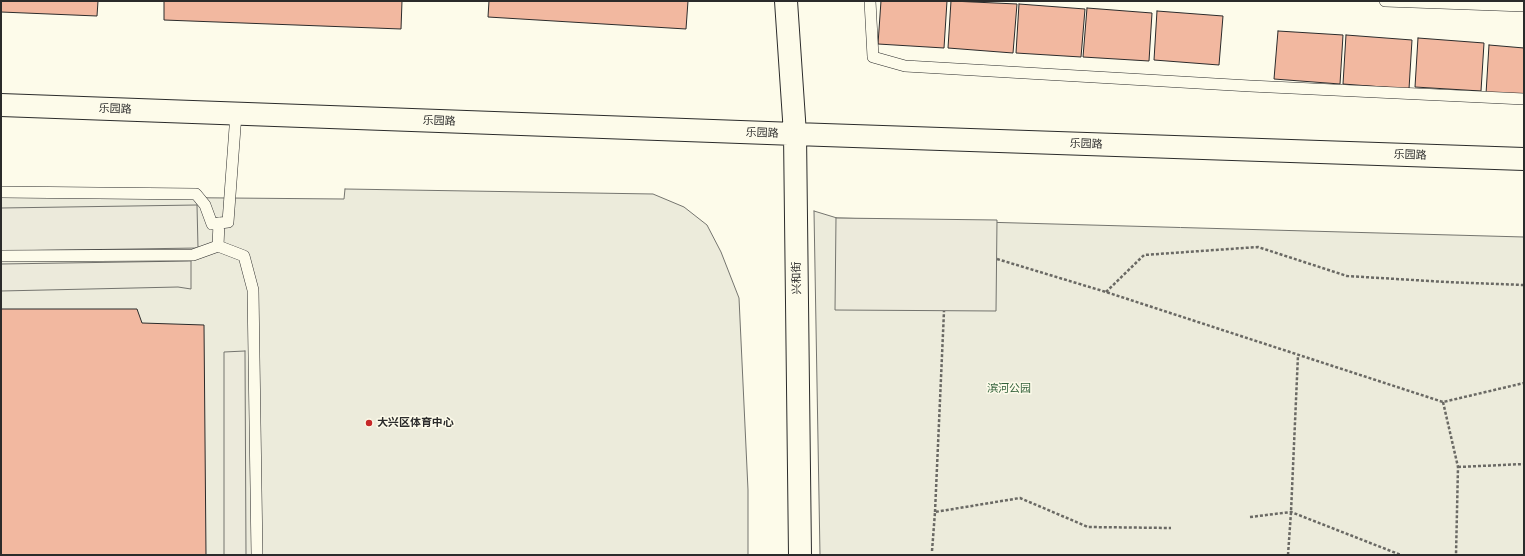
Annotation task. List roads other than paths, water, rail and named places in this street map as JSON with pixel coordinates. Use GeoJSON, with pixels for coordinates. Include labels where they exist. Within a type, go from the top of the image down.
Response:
{"type":"FeatureCollection","features":[{"type":"Feature","properties":{"kind":"street","name":"兴和街"},"geometry":{"type":"LineString","coordinates":[[786,1],[795,134],[800,555]]}},
{"type":"Feature","properties":{"kind":"street","name":"乐园路"},"geometry":{"type":"LineString","coordinates":[[1,105],[1524,159]]}},
{"type":"Feature","properties":{"kind":"lane"},"geometry":{"type":"LineString","coordinates":[[870,1],[874,58],[905,66],[1234,85],[1524,99]]}},
{"type":"Feature","properties":{"kind":"lane"},"geometry":{"type":"LineString","coordinates":[[1385,1],[1524,6]]}},
{"type":"Feature","properties":{"kind":"lane"},"geometry":{"type":"LineString","coordinates":[[1,192],[196,194],[206,205],[212,224],[228,222],[236,114]]}},
{"type":"Feature","properties":{"kind":"lane"},"geometry":{"type":"LineString","coordinates":[[218,246],[219,223]]}},
{"type":"Feature","properties":{"kind":"lane"},"geometry":{"type":"LineString","coordinates":[[1,256],[193,255],[218,246],[244,256],[253,290],[257,555]]}},
{"type":"Feature","properties":{"kind":"place","name":"大兴区体育中心"},"geometry":{"type":"Point","coordinates":[369,423]}},
{"type":"Feature","properties":{"kind":"park label","name":"滨河公园"},"geometry":{"type":"Point","coordinates":[1009,389]}}]}
